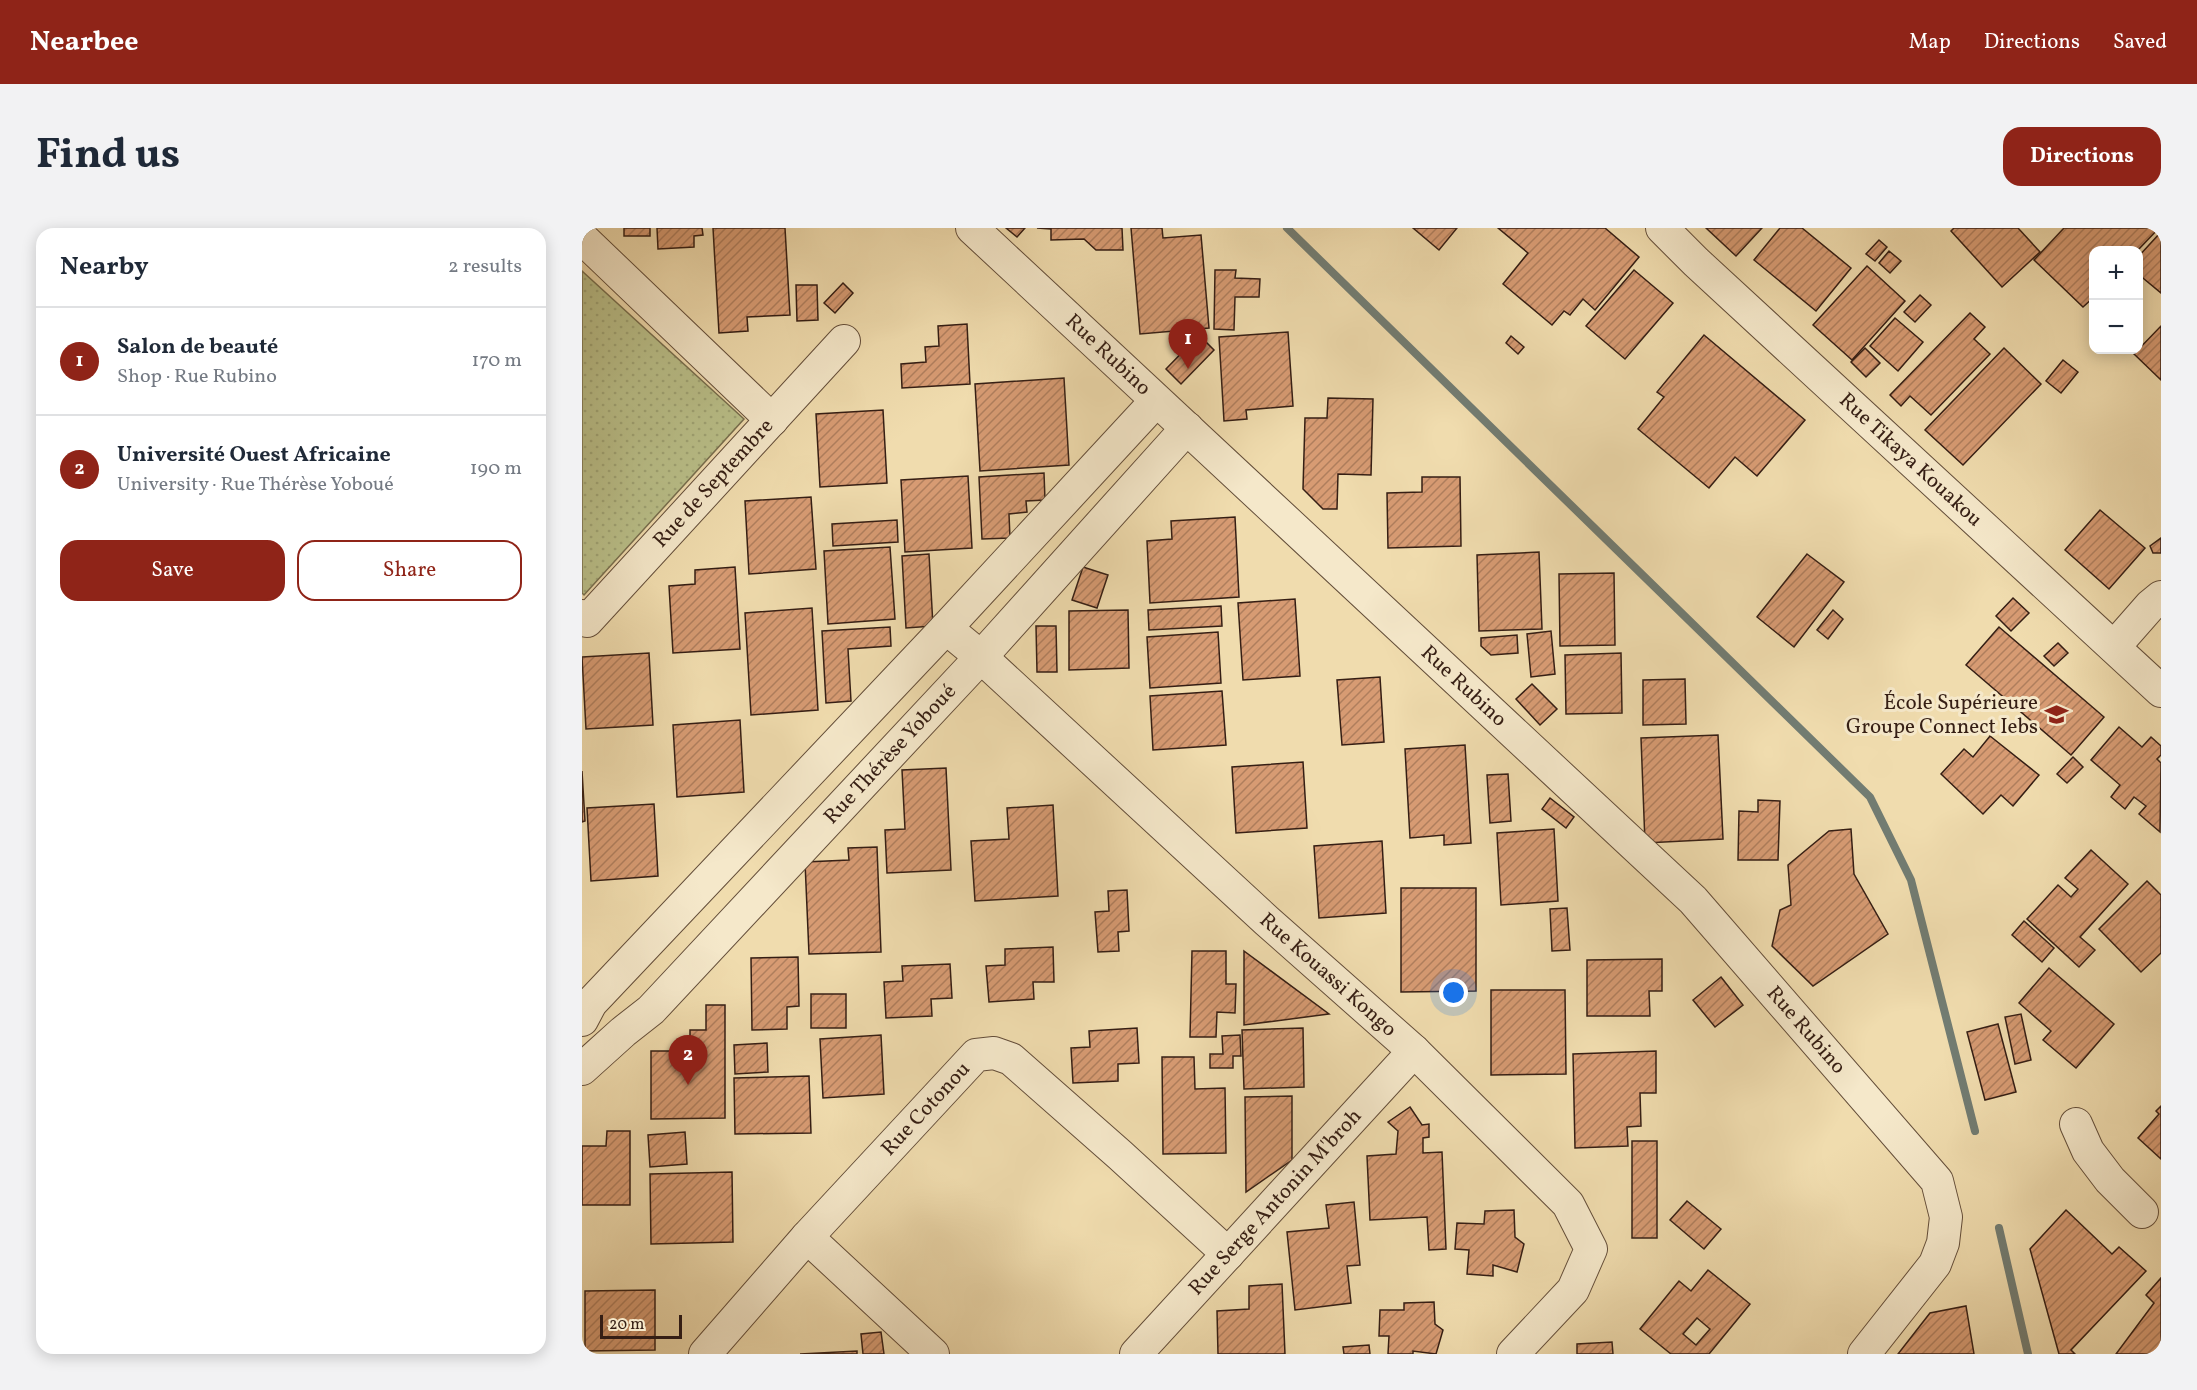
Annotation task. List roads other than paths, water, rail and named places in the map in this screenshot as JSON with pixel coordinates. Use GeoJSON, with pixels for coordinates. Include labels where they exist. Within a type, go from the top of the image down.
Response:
{"type":"FeatureCollection","features":[{"type":"Feature","properties":{"kind":"street","name":"Rue Rubino"},"geometry":{"type":"LineString","coordinates":[[972,228],[1693,900],[1937,1181],[1946,1217],[1943,1243],[1935,1264],[1864,1354]]}},
{"type":"Feature","properties":{"kind":"street","name":"Rue Tikaya Kouakou"},"geometry":{"type":"LineString","coordinates":[[1662,228],[1704,270],[2161,691]]}},
{"type":"Feature","properties":{"kind":"street"},"geometry":{"type":"LineString","coordinates":[[582,238],[771,420]]}},
{"type":"Feature","properties":{"kind":"street","name":"Rue de Septembre"},"geometry":{"type":"LineString","coordinates":[[584,621],[844,341]]}},
{"type":"Feature","properties":{"kind":"street"},"geometry":{"type":"LineString","coordinates":[[623,1032],[585,1005],[946,628],[1156,400]]}},
{"type":"Feature","properties":{"kind":"street","name":"Rue Thérèse Yoboué"},"geometry":{"type":"LineString","coordinates":[[585,1061],[651,1010],[981,657],[1187,429]]}},
{"type":"Feature","properties":{"kind":"street"},"geometry":{"type":"LineString","coordinates":[[2114,647],[2150,606],[2161,597]]}},
{"type":"Feature","properties":{"kind":"street","name":"Rue Kouassi Kongo"},"geometry":{"type":"LineString","coordinates":[[946,628],[981,657],[1267,921],[1414,1051],[1568,1204],[1591,1249],[1573,1290],[1513,1354]]}},
{"type":"Feature","properties":{"kind":"street","name":"Rue Serge Antonin M'broh"},"geometry":{"type":"LineString","coordinates":[[1136,1354],[1414,1051]]}},
{"type":"Feature","properties":{"kind":"street","name":"Rue Cotonou"},"geometry":{"type":"LineString","coordinates":[[705,1354],[807,1237],[976,1055],[994,1053],[1011,1059],[1228,1254]]}},
{"type":"Feature","properties":{"kind":"street"},"geometry":{"type":"LineString","coordinates":[[2076,1124],[2088,1151],[2110,1180],[2142,1212]]}},
{"type":"Feature","properties":{"kind":"street"},"geometry":{"type":"LineString","coordinates":[[807,1237],[933,1354]]}},
{"type":"Feature","properties":{"kind":"waterway"},"geometry":{"type":"LineString","coordinates":[[1287,228],[1870,797],[1911,880],[1975,1131]]}},
{"type":"Feature","properties":{"kind":"waterway"},"geometry":{"type":"LineString","coordinates":[[1999,1228],[2028,1354]]}},
{"type":"Feature","properties":{"kind":"place","name":"Salon de beauté"},"geometry":{"type":"Point","coordinates":[1188,369]}},
{"type":"Feature","properties":{"kind":"place","name":"École Supérieure Groupe Connect Iebs"},"geometry":{"type":"Point","coordinates":[2056,715]}},
{"type":"Feature","properties":{"kind":"place","name":"Université Ouest Africaine"},"geometry":{"type":"Point","coordinates":[688,1085]}}]}
